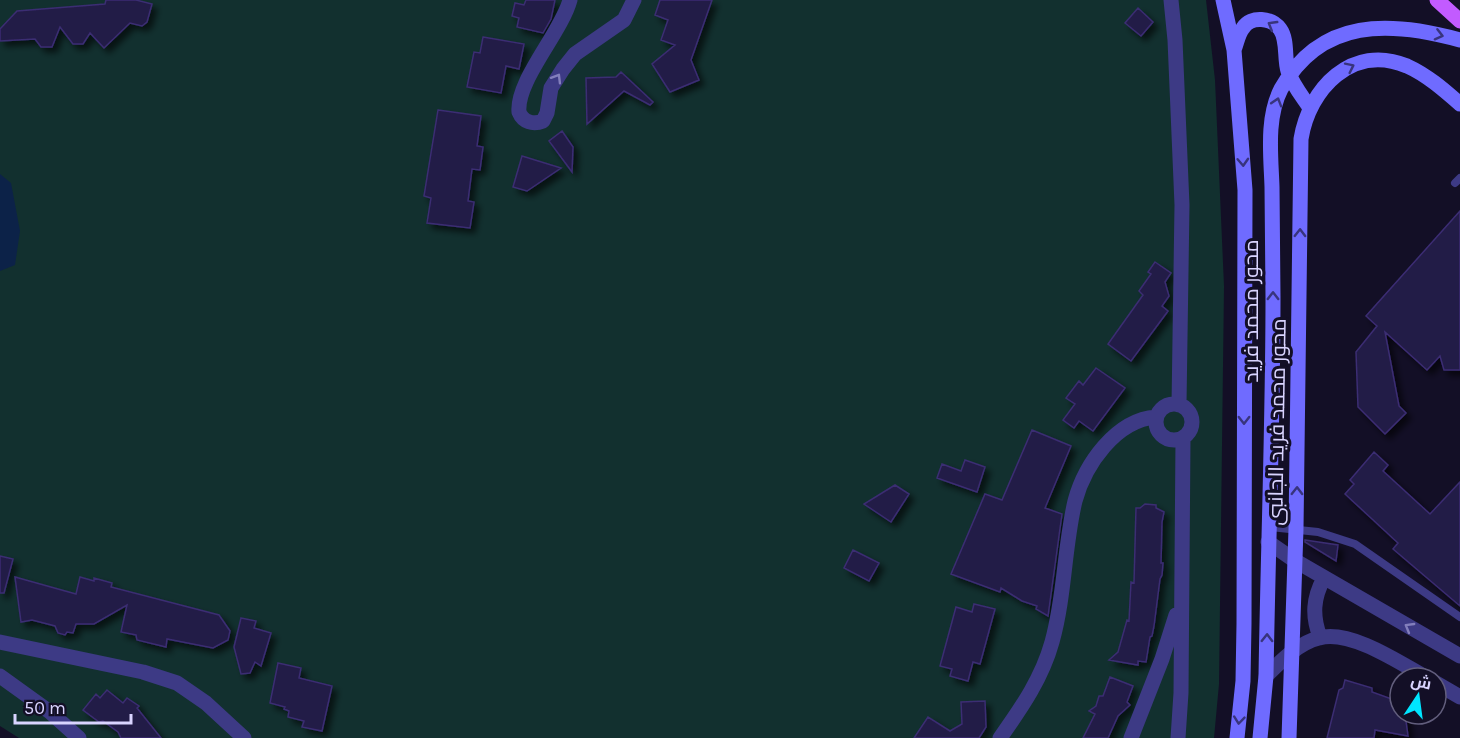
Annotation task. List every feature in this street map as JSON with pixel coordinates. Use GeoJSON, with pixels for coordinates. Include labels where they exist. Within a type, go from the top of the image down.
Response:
{"type":"FeatureCollection","features":[{"type":"Feature","properties":{"kind":"main road","name":"محور محمد فريد"},"geometry":{"type":"LineString","coordinates":[[1223,0],[1234,50],[1245,190],[1245,624],[1243,681],[1237,738]]}},
{"type":"Feature","properties":{"kind":"main road"},"geometry":{"type":"LineString","coordinates":[[1437,0],[1460,21]]}},
{"type":"Feature","properties":{"kind":"main road"},"geometry":{"type":"LineString","coordinates":[[1234,50],[1246,24],[1258,20],[1271,22],[1283,34],[1289,76],[1310,108]]}},
{"type":"Feature","properties":{"kind":"main road","name":"محور محمد فريد"},"geometry":{"type":"LineString","coordinates":[[1260,738],[1266,676],[1273,297],[1271,134],[1275,106],[1280,91],[1289,76],[1305,57],[1323,44],[1368,28],[1411,28],[1460,40]]}},
{"type":"Feature","properties":{"kind":"main road","name":"محور محمد فريد الجانبى"},"geometry":{"type":"LineString","coordinates":[[1290,738],[1296,529],[1301,139],[1304,124],[1310,108],[1325,86],[1353,65],[1377,60],[1406,66],[1440,87],[1460,104]]}},
{"type":"Feature","properties":{"kind":"street"},"geometry":{"type":"LineString","coordinates":[[570,0],[560,25],[520,98],[519,112],[527,122],[543,121],[552,88],[563,69],[575,54],[624,20],[634,0]]}},
{"type":"Feature","properties":{"kind":"street"},"geometry":{"type":"LineString","coordinates":[[1171,0],[1175,40],[1182,205],[1179,405]]}},
{"type":"Feature","properties":{"kind":"street"},"geometry":{"type":"LineString","coordinates":[[1000,738],[1029,697],[1048,657],[1056,628],[1076,500],[1082,482],[1090,467],[1110,441],[1132,423],[1156,417],[1165,406],[1179,405],[1186,408],[1192,420],[1188,434],[1176,440],[1163,436],[1158,431],[1156,417]]}},
{"type":"Feature","properties":{"kind":"street"},"geometry":{"type":"LineString","coordinates":[[1178,738],[1181,693],[1183,438]]}},
{"type":"Feature","properties":{"kind":"street"},"geometry":{"type":"LineString","coordinates":[[1268,534],[1294,560],[1460,656]]}},
{"type":"Feature","properties":{"kind":"street"},"geometry":{"type":"LineString","coordinates":[[1320,637],[1314,617],[1314,606],[1324,578]]}},
{"type":"Feature","properties":{"kind":"street"},"geometry":{"type":"LineString","coordinates":[[1131,738],[1162,659],[1181,598]]}},
{"type":"Feature","properties":{"kind":"street"},"geometry":{"type":"LineString","coordinates":[[1266,676],[1292,652],[1320,637],[1342,638],[1371,647],[1405,666]]}},
{"type":"Feature","properties":{"kind":"street"},"geometry":{"type":"LineString","coordinates":[[0,642],[143,672],[177,683],[192,692],[244,738]]}},
{"type":"Feature","properties":{"kind":"street"},"geometry":{"type":"LineString","coordinates":[[0,675],[50,712],[79,738]]}},
{"type":"Feature","properties":{"kind":"lane"},"geometry":{"type":"LineString","coordinates":[[1268,534],[1296,529],[1329,534],[1355,544],[1460,617]]}},
{"type":"Feature","properties":{"kind":"green space"},"geometry":{"type":"Polygon","coordinates":[[[0,0],[1206,0],[1215,80],[1224,286],[1219,684],[1214,738],[19,738],[0,726],[0,0]]]}},
{"type":"Feature","properties":{"kind":"water"},"geometry":{"type":"Polygon","coordinates":[[[0,174],[11,183],[20,231],[15,265],[0,271],[0,174]]]}},
{"type":"Feature","properties":{"kind":"building"},"geometry":{"type":"Polygon","coordinates":[[[106,0],[136,0],[152,4],[147,22],[142,26],[130,23],[104,48],[90,33],[83,44],[73,44],[60,27],[52,47],[41,47],[35,39],[0,41],[0,29],[17,11],[105,4],[106,0]]]}},
{"type":"Feature","properties":{"kind":"building"},"geometry":{"type":"Polygon","coordinates":[[[526,0],[555,0],[551,19],[543,33],[517,27],[519,18],[512,16],[515,3],[524,5],[526,0]]]}},
{"type":"Feature","properties":{"kind":"building"},"geometry":{"type":"Polygon","coordinates":[[[660,0],[712,0],[691,60],[699,80],[670,92],[652,64],[675,45],[661,40],[668,20],[655,15],[660,0]]]}},
{"type":"Feature","properties":{"kind":"building"},"geometry":{"type":"Polygon","coordinates":[[[1138,8],[1153,22],[1141,36],[1125,23],[1138,8]]]}},
{"type":"Feature","properties":{"kind":"building"},"geometry":{"type":"Polygon","coordinates":[[[483,37],[524,44],[519,69],[506,66],[501,93],[467,87],[474,52],[480,53],[483,37]]]}},
{"type":"Feature","properties":{"kind":"building"},"geometry":{"type":"Polygon","coordinates":[[[621,72],[653,102],[650,105],[624,91],[587,124],[586,78],[616,77],[621,72]]]}},
{"type":"Feature","properties":{"kind":"building"},"geometry":{"type":"Polygon","coordinates":[[[438,110],[481,116],[477,146],[483,147],[480,170],[472,169],[468,201],[474,202],[470,228],[427,223],[431,198],[424,196],[438,110]]]}},
{"type":"Feature","properties":{"kind":"building"},"geometry":{"type":"Polygon","coordinates":[[[562,131],[573,147],[572,172],[549,141],[562,131]]]}},
{"type":"Feature","properties":{"kind":"building"},"geometry":{"type":"Polygon","coordinates":[[[522,156],[561,168],[527,191],[513,187],[522,156]]]}},
{"type":"Feature","properties":{"kind":"building"},"geometry":{"type":"Polygon","coordinates":[[[1460,211],[1460,370],[1444,370],[1440,356],[1427,370],[1385,332],[1399,406],[1406,413],[1385,434],[1358,407],[1356,352],[1377,326],[1366,316],[1460,211]]]}},
{"type":"Feature","properties":{"kind":"building"},"geometry":{"type":"Polygon","coordinates":[[[1155,262],[1171,273],[1165,282],[1169,296],[1162,306],[1168,311],[1131,361],[1108,344],[1143,295],[1139,291],[1151,274],[1148,272],[1155,262]]]}},
{"type":"Feature","properties":{"kind":"building"},"geometry":{"type":"Polygon","coordinates":[[[1096,368],[1125,388],[1093,431],[1079,421],[1074,428],[1063,420],[1075,404],[1066,398],[1079,381],[1083,385],[1096,368]]]}},
{"type":"Feature","properties":{"kind":"building"},"geometry":{"type":"Polygon","coordinates":[[[1032,430],[1071,446],[1045,508],[1062,514],[1048,616],[1036,609],[1037,606],[1022,601],[1001,588],[1000,592],[951,574],[985,494],[1002,500],[1032,430]]]}},
{"type":"Feature","properties":{"kind":"building"},"geometry":{"type":"Polygon","coordinates":[[[1374,452],[1388,465],[1383,471],[1430,514],[1460,482],[1460,606],[1393,549],[1398,543],[1345,494],[1354,484],[1350,480],[1374,452]]]}},
{"type":"Feature","properties":{"kind":"building"},"geometry":{"type":"Polygon","coordinates":[[[965,460],[985,467],[977,492],[937,478],[942,464],[961,471],[965,460]]]}},
{"type":"Feature","properties":{"kind":"building"},"geometry":{"type":"Polygon","coordinates":[[[895,485],[909,494],[891,522],[864,504],[895,485]]]}},
{"type":"Feature","properties":{"kind":"building"},"geometry":{"type":"Polygon","coordinates":[[[1145,504],[1156,505],[1156,508],[1164,512],[1161,563],[1163,563],[1146,662],[1138,661],[1138,665],[1109,660],[1118,652],[1127,620],[1129,621],[1131,582],[1134,583],[1136,508],[1145,504]]]}},
{"type":"Feature","properties":{"kind":"building"},"geometry":{"type":"Polygon","coordinates":[[[1305,540],[1338,545],[1336,561],[1305,542],[1305,540]]]}},
{"type":"Feature","properties":{"kind":"building"},"geometry":{"type":"Polygon","coordinates":[[[853,550],[879,563],[869,581],[844,568],[853,550]]]}},
{"type":"Feature","properties":{"kind":"building"},"geometry":{"type":"Polygon","coordinates":[[[0,556],[13,559],[4,593],[0,593],[0,556]]]}},
{"type":"Feature","properties":{"kind":"building"},"geometry":{"type":"Polygon","coordinates":[[[15,577],[76,594],[80,577],[112,583],[111,587],[219,615],[230,631],[228,640],[213,648],[167,639],[166,647],[137,640],[136,635],[121,632],[127,605],[94,624],[76,624],[73,633],[67,632],[65,635],[58,633],[55,626],[32,620],[21,622],[15,577]]]}},
{"type":"Feature","properties":{"kind":"building"},"geometry":{"type":"Polygon","coordinates":[[[974,604],[995,609],[980,664],[973,662],[968,681],[950,676],[952,669],[940,666],[956,607],[972,612],[974,604]]]}},
{"type":"Feature","properties":{"kind":"building"},"geometry":{"type":"Polygon","coordinates":[[[241,618],[256,621],[254,628],[271,633],[261,666],[255,662],[250,673],[241,674],[234,647],[241,618]]]}},
{"type":"Feature","properties":{"kind":"building"},"geometry":{"type":"Polygon","coordinates":[[[278,663],[301,668],[299,678],[332,686],[322,731],[302,727],[304,721],[288,717],[289,711],[284,709],[285,707],[270,703],[278,663]]]}},
{"type":"Feature","properties":{"kind":"building"},"geometry":{"type":"Polygon","coordinates":[[[1110,677],[1133,686],[1127,702],[1130,705],[1118,716],[1108,738],[1083,738],[1095,714],[1089,711],[1096,706],[1099,696],[1103,696],[1110,677]]]}},
{"type":"Feature","properties":{"kind":"building"},"geometry":{"type":"Polygon","coordinates":[[[1345,680],[1372,688],[1372,692],[1388,698],[1388,726],[1407,726],[1408,736],[1375,730],[1374,738],[1327,738],[1339,690],[1343,688],[1345,680]]]}},
{"type":"Feature","properties":{"kind":"building"},"geometry":{"type":"Polygon","coordinates":[[[107,690],[123,703],[127,698],[139,706],[137,708],[161,738],[121,738],[118,732],[83,710],[96,694],[100,698],[107,690]]]}},
{"type":"Feature","properties":{"kind":"building"},"geometry":{"type":"Polygon","coordinates":[[[985,701],[986,727],[979,738],[914,738],[928,717],[950,731],[962,724],[961,702],[985,701]]]}}]}
